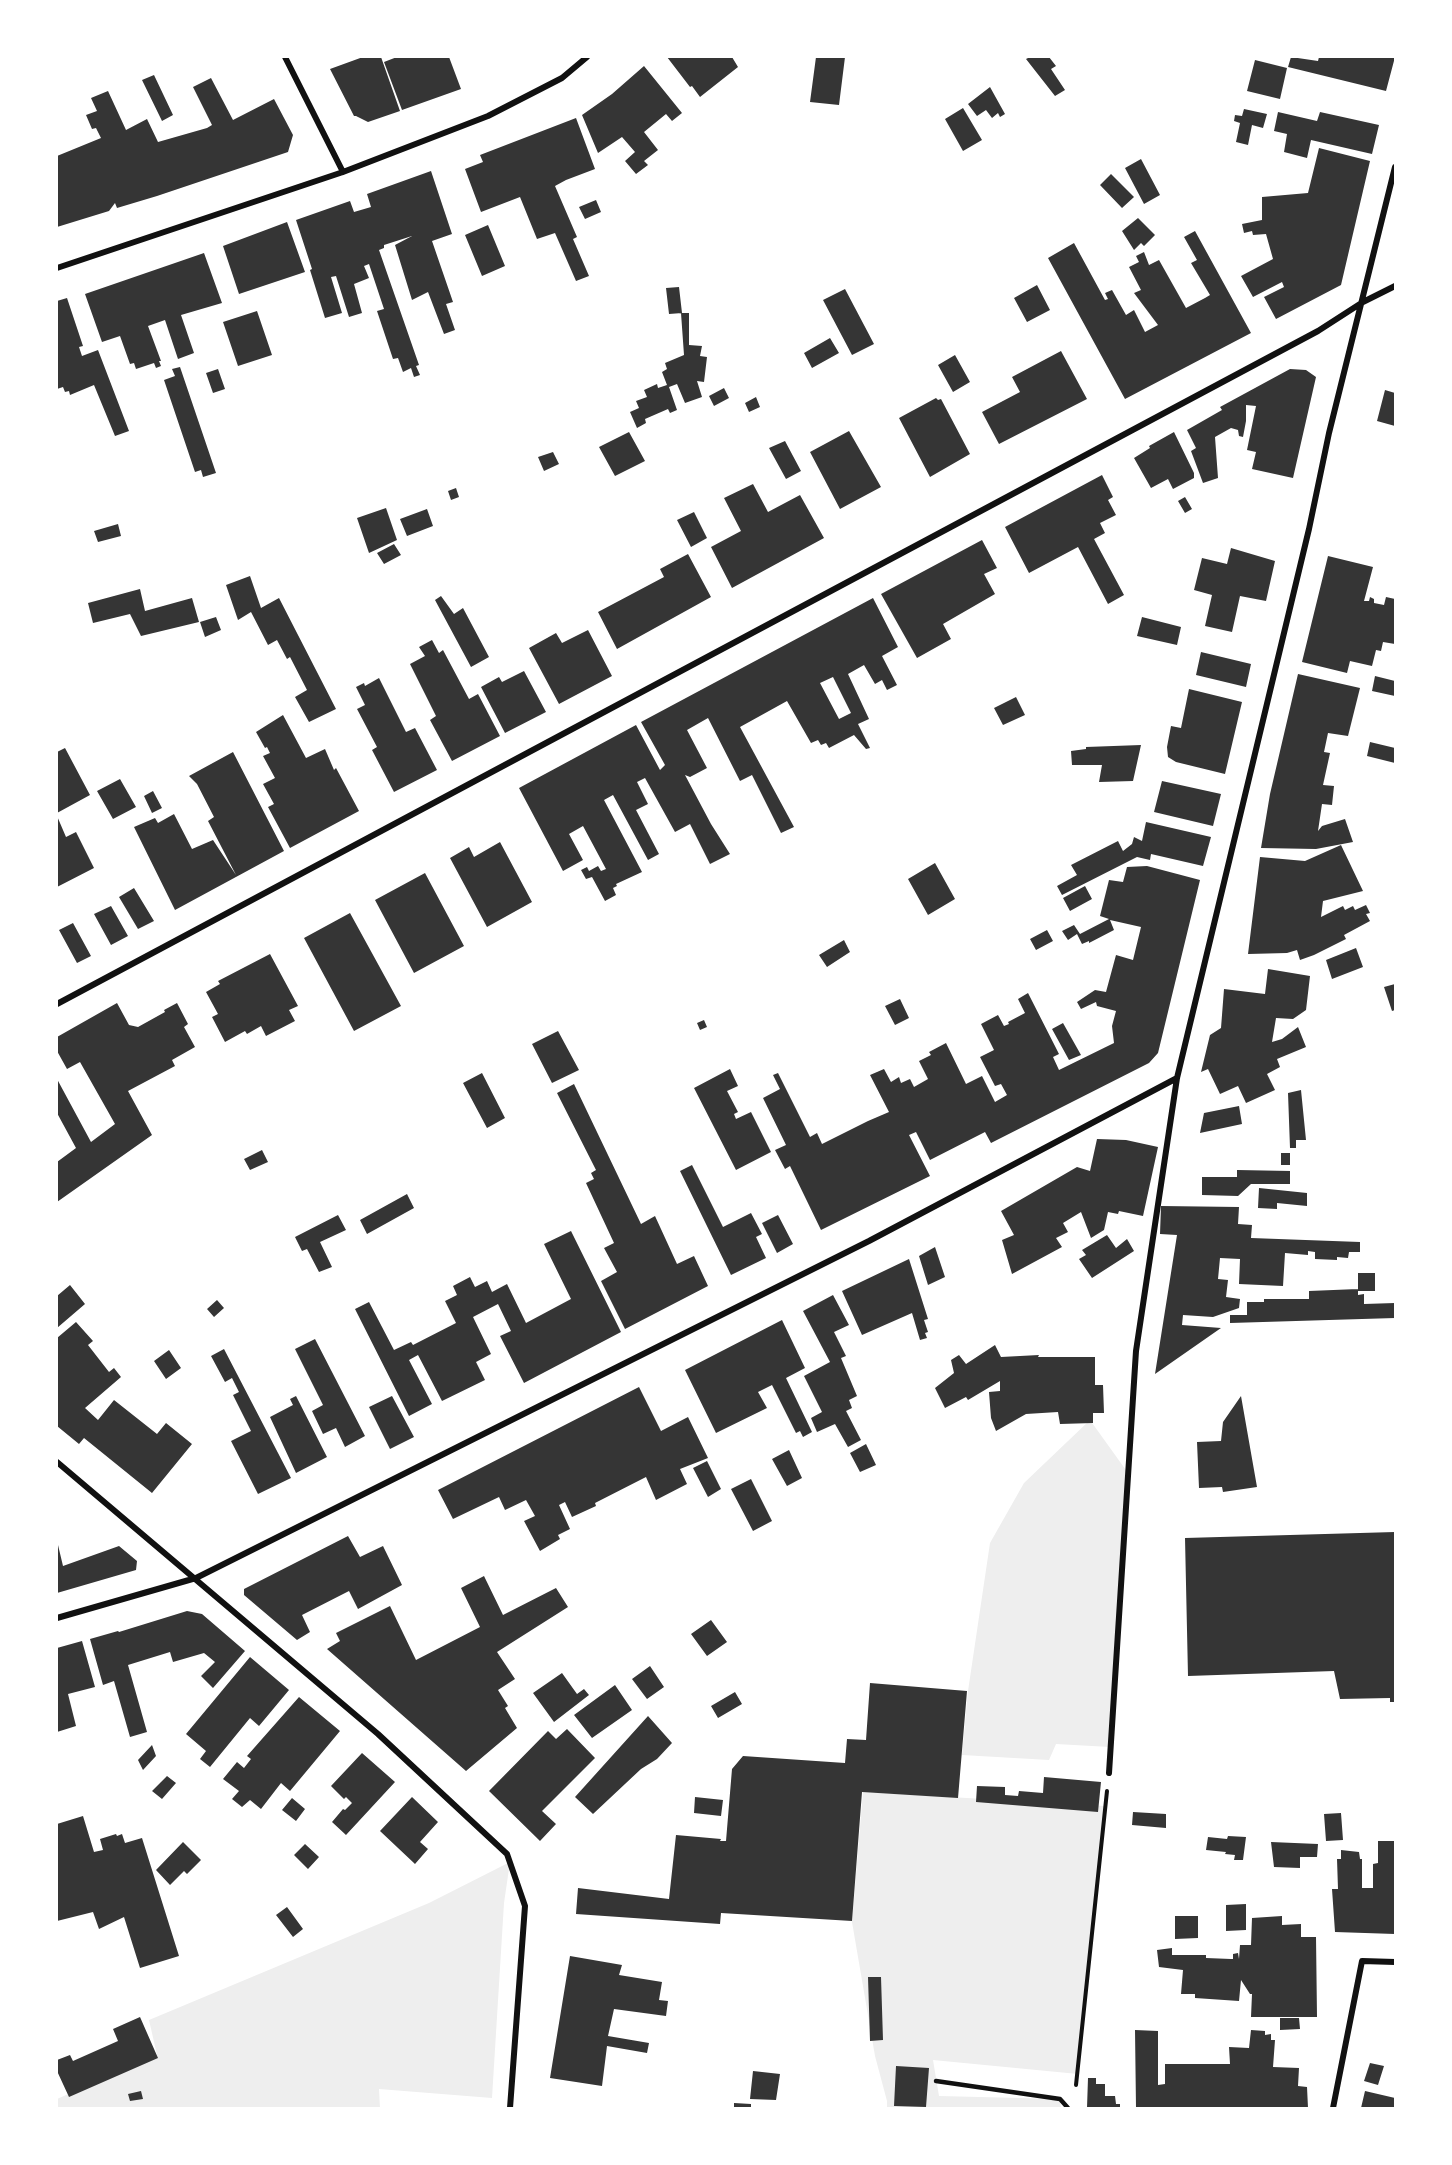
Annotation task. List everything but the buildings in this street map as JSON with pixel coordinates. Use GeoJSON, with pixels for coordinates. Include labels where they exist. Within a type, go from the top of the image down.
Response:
{"type":"FeatureCollection","features":[{"type":"Feature","properties":{"kind":"street"},"geometry":{"type":"LineString","coordinates":[[285,57],[343,172]]}},
{"type":"Feature","properties":{"kind":"street"},"geometry":{"type":"LineString","coordinates":[[57,268],[343,172],[488,116],[562,78],[587,57]]}},
{"type":"Feature","properties":{"kind":"street"},"geometry":{"type":"LineString","coordinates":[[1109,1773],[1136,1352],[1177,1078],[1301,563],[1329,433],[1395,167]]}},
{"type":"Feature","properties":{"kind":"street"},"geometry":{"type":"LineString","coordinates":[[57,1004],[1308,337],[1363,302],[1395,286]]}},
{"type":"Feature","properties":{"kind":"street"},"geometry":{"type":"LineString","coordinates":[[57,1618],[196,1578],[869,1241],[1177,1078]]}},
{"type":"Feature","properties":{"kind":"street"},"geometry":{"type":"LineString","coordinates":[[57,1462],[378,1734],[507,1854],[525,1906],[510,2108]]}},
{"type":"Feature","properties":{"kind":"street"},"geometry":{"type":"LineString","coordinates":[[1333,2108],[1362,1961],[1395,1962]]}},
{"type":"Feature","properties":{"kind":"lane"},"geometry":{"type":"LineString","coordinates":[[936,2081],[1060,2099],[1068,2108]]}},
{"type":"Feature","properties":{"kind":"path"},"geometry":{"type":"LineString","coordinates":[[1076,2091],[1109,1773]]}},
{"type":"Feature","properties":{"kind":"shaded area"},"geometry":{"type":"Polygon","coordinates":[[[1090,1420],[1128,1473],[1110,1747],[1056,1744],[1049,1760],[962,1755],[968,1691],[990,1543],[1024,1483],[1090,1420]]]}},
{"type":"Feature","properties":{"kind":"shaded area"},"geometry":{"type":"Polygon","coordinates":[[[863,1792],[1105,1806],[1078,2074],[933,2060],[939,2096],[1060,2099],[1061,2108],[887,2108],[875,2056],[852,1922],[863,1792]]]}},
{"type":"Feature","properties":{"kind":"shaded area"},"geometry":{"type":"Polygon","coordinates":[[[510,1862],[504,1903],[492,2098],[379,2089],[380,2108],[57,2108],[57,2099],[157,2055],[149,2020],[429,1903],[510,1862]]]}}]}
